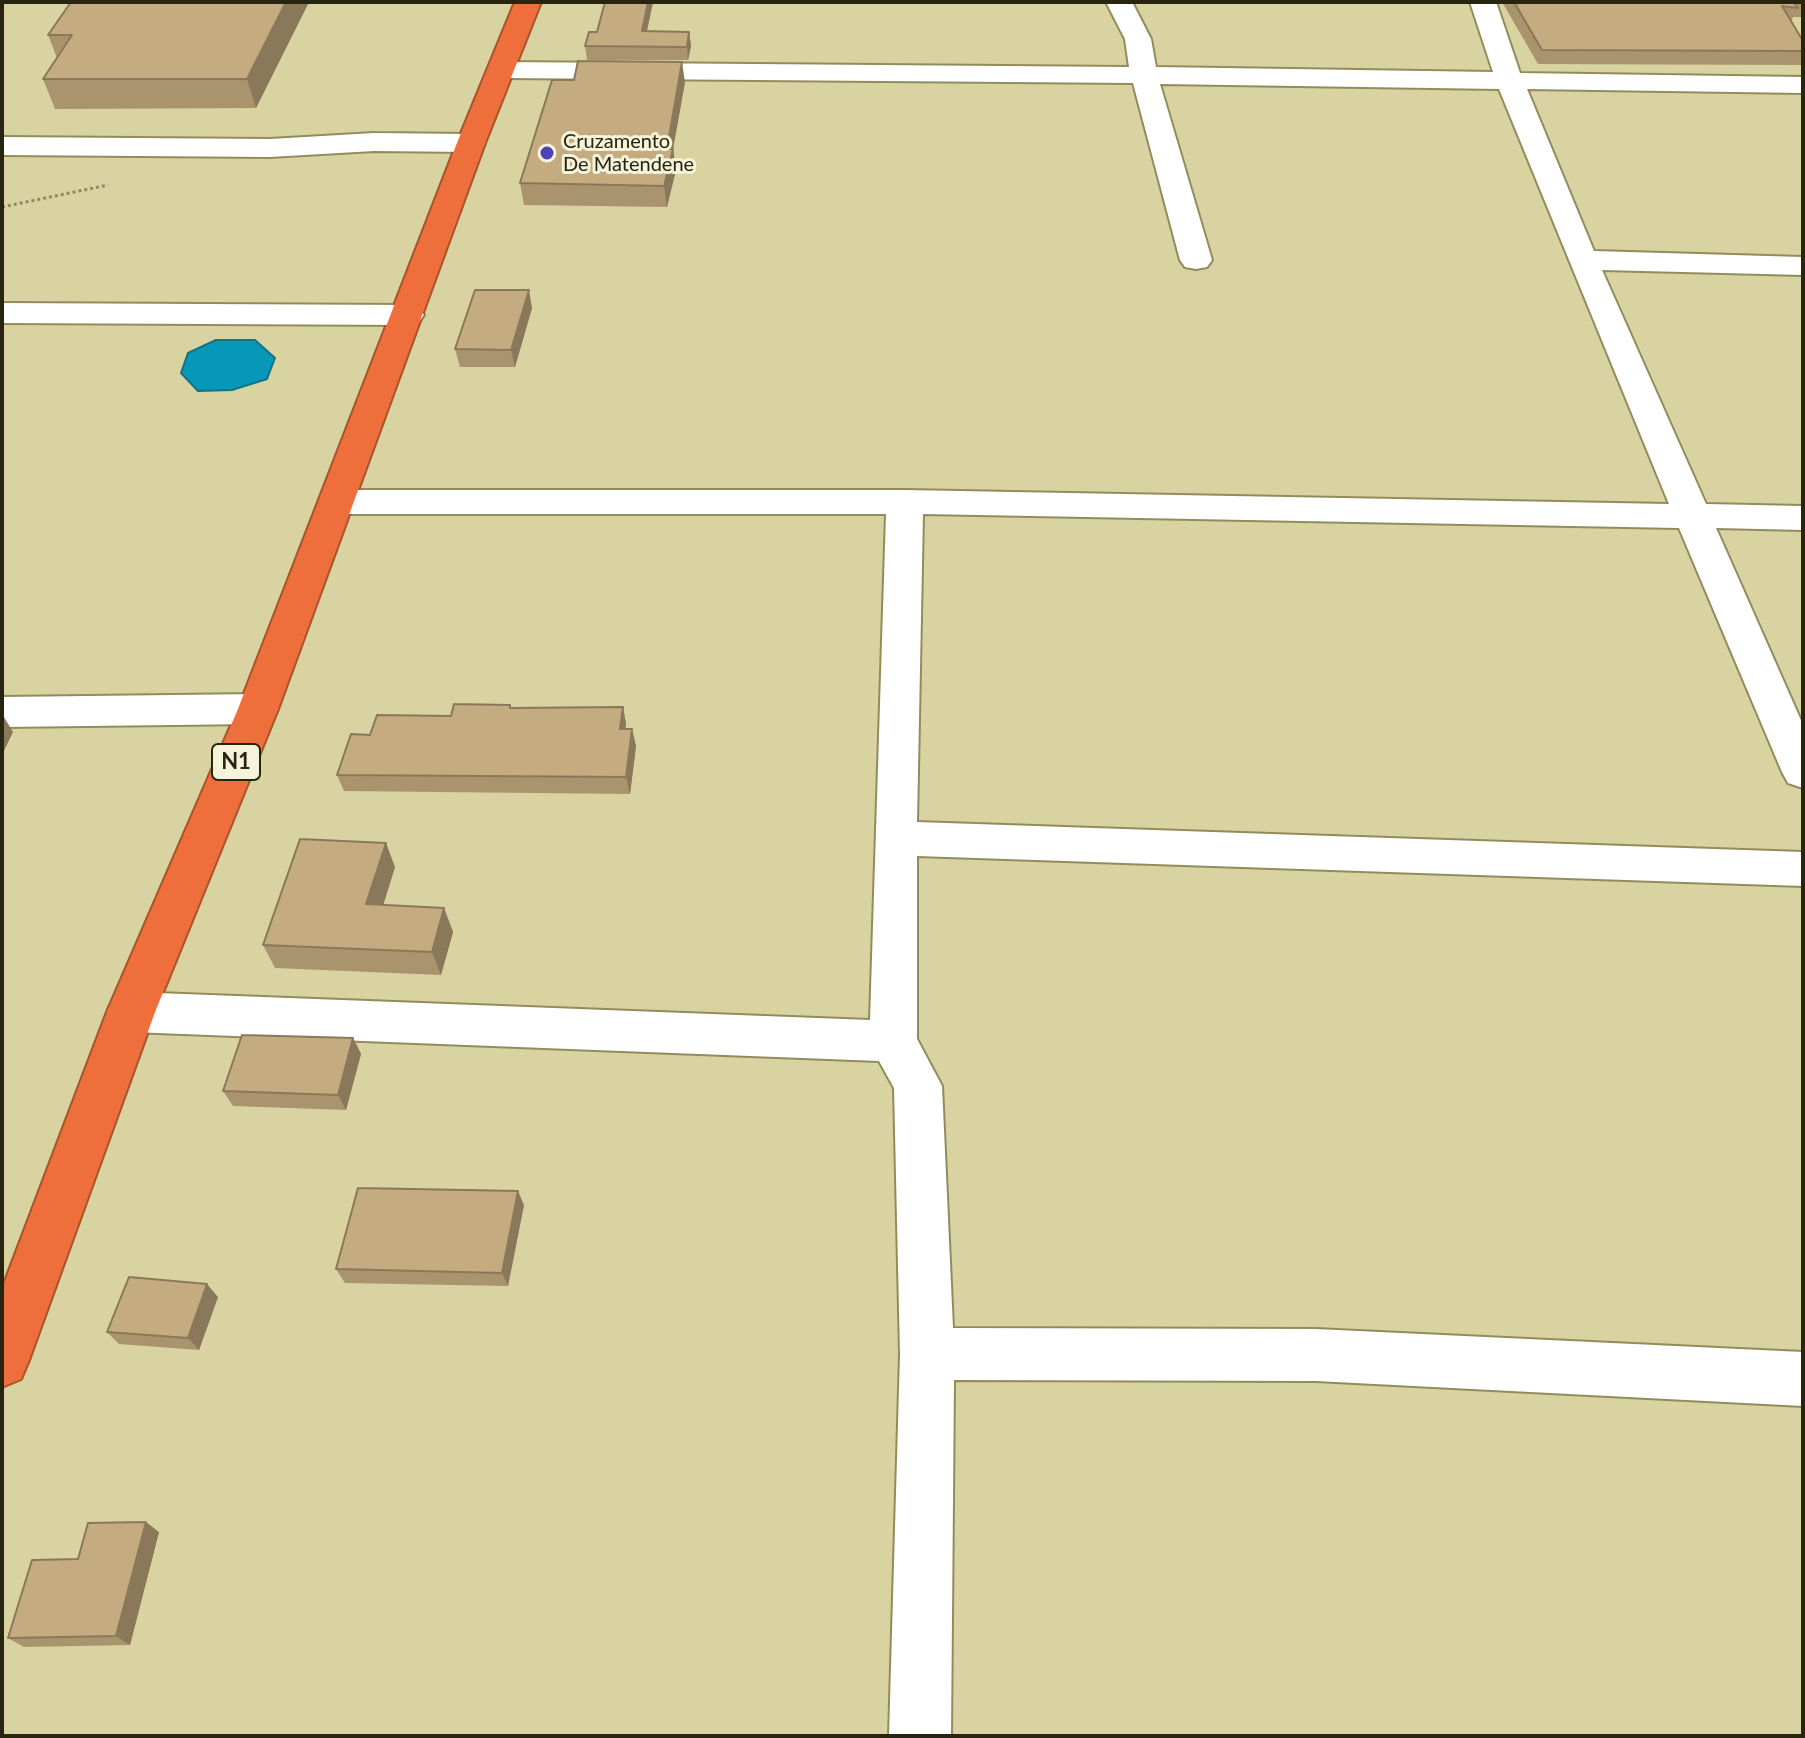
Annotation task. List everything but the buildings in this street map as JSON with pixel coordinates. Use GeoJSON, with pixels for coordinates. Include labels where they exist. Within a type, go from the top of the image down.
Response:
{"type":"FeatureCollection","features":[{"type":"Feature","properties":{"kind":"highway","name":"N1"},"geometry":{"type":"LineString","coordinates":[[2,1360],[131,1012],[258,709],[471,143],[528,2]]}},
{"type":"Feature","properties":{"kind":"street"},"geometry":{"type":"LineString","coordinates":[[1119,2],[1138,39],[1144,75],[1196,260]]}},
{"type":"Feature","properties":{"kind":"street"},"geometry":{"type":"LineString","coordinates":[[1483,2],[1509,79],[1582,260],[1803,772]]}},
{"type":"Feature","properties":{"kind":"street"},"geometry":{"type":"LineString","coordinates":[[503,70],[1509,79],[1803,85]]}},
{"type":"Feature","properties":{"kind":"street"},"geometry":{"type":"LineString","coordinates":[[2,146],[270,148],[374,142],[471,143]]}},
{"type":"Feature","properties":{"kind":"street"},"geometry":{"type":"LineString","coordinates":[[1582,260],[1803,266]]}},
{"type":"Feature","properties":{"kind":"street"},"geometry":{"type":"LineString","coordinates":[[2,313],[408,315]]}},
{"type":"Feature","properties":{"kind":"street"},"geometry":{"type":"LineString","coordinates":[[337,502],[905,502],[1803,518]]}},
{"type":"Feature","properties":{"kind":"street"},"geometry":{"type":"LineString","coordinates":[[905,502],[895,838],[893,1041],[918,1086],[927,1354],[920,1736]]}},
{"type":"Feature","properties":{"kind":"street"},"geometry":{"type":"LineString","coordinates":[[2,712],[258,709]]}},
{"type":"Feature","properties":{"kind":"street"},"geometry":{"type":"LineString","coordinates":[[895,838],[1803,869]]}},
{"type":"Feature","properties":{"kind":"street"},"geometry":{"type":"LineString","coordinates":[[131,1012],[893,1041]]}},
{"type":"Feature","properties":{"kind":"street"},"geometry":{"type":"LineString","coordinates":[[927,1354],[1316,1355],[1803,1379]]}},
{"type":"Feature","properties":{"kind":"water"},"geometry":{"type":"Polygon","coordinates":[[[216,340],[255,340],[275,358],[267,379],[232,390],[198,391],[181,373],[188,353],[216,340]]]}},
{"type":"Feature","properties":{"kind":"place","name":"Cruzamento De Matendene"},"geometry":{"type":"Point","coordinates":[547,153]}}]}
